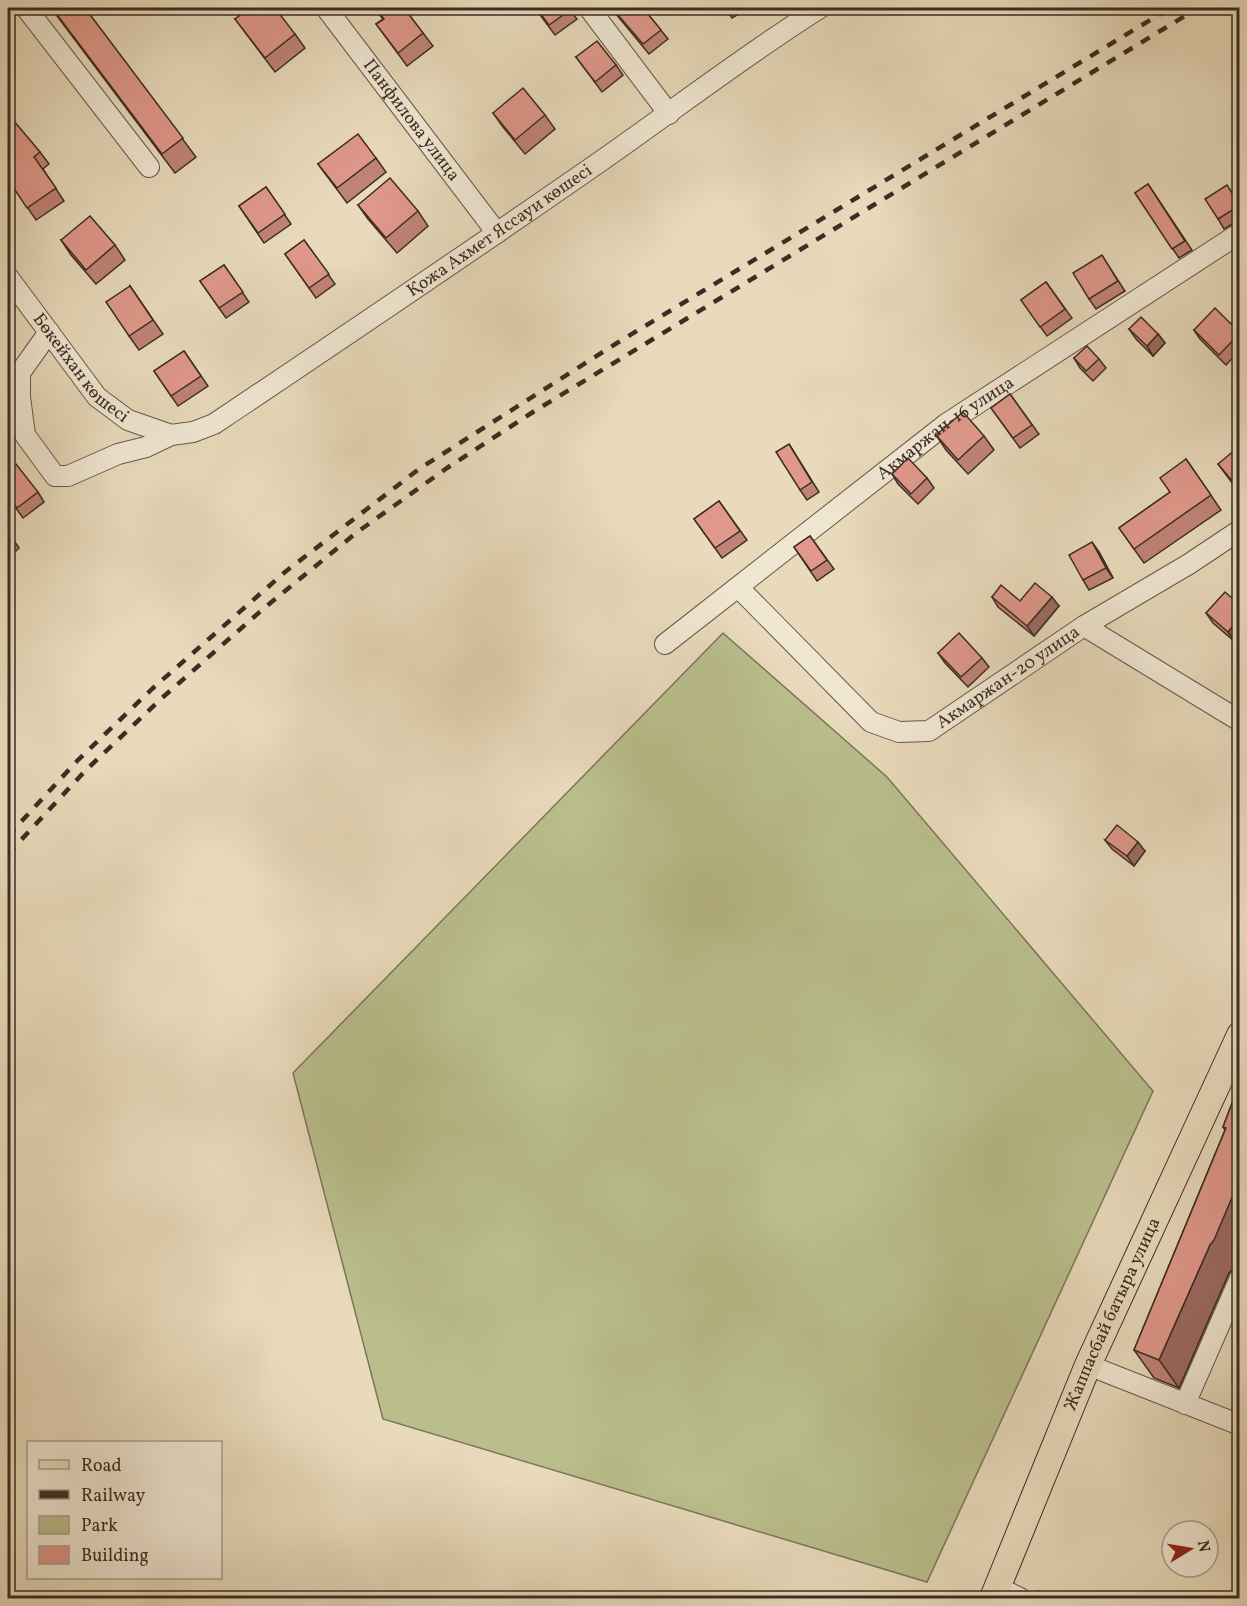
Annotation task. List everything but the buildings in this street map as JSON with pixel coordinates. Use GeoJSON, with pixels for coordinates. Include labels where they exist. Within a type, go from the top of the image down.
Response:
{"type":"FeatureCollection","features":[{"type":"Feature","properties":{"kind":"main road","name":"Жаппасбай батыра улица"},"geometry":{"type":"LineString","coordinates":[[995,1593],[1088,1365],[1239,1035]]}},
{"type":"Feature","properties":{"kind":"street"},"geometry":{"type":"LineString","coordinates":[[26,8],[149,166]]}},
{"type":"Feature","properties":{"kind":"street","name":"Панфилова улица"},"geometry":{"type":"LineString","coordinates":[[326,8],[497,233]]}},
{"type":"Feature","properties":{"kind":"street"},"geometry":{"type":"LineString","coordinates":[[589,8],[669,114]]}},
{"type":"Feature","properties":{"kind":"street","name":"Қожа Ахмет Яссауи көшесі"},"geometry":{"type":"LineString","coordinates":[[14,381],[20,397],[25,435],[56,476],[68,476],[118,454],[146,447],[171,435],[193,432],[214,424],[497,233],[820,8]]}},
{"type":"Feature","properties":{"kind":"street","name":"Акмаржан-16 улица"},"geometry":{"type":"LineString","coordinates":[[665,644],[946,424],[1239,233]]}},
{"type":"Feature","properties":{"kind":"street","name":"Бөкейхан көшесі"},"geometry":{"type":"LineString","coordinates":[[8,277],[97,397],[128,420],[171,435]]}},
{"type":"Feature","properties":{"kind":"street"},"geometry":{"type":"LineString","coordinates":[[14,381],[49,332]]}},
{"type":"Feature","properties":{"kind":"street","name":"Акмаржан-20 улица"},"geometry":{"type":"LineString","coordinates":[[738,587],[871,722],[898,732],[930,730],[1084,626],[1189,564],[1239,530]]}},
{"type":"Feature","properties":{"kind":"street"},"geometry":{"type":"LineString","coordinates":[[1084,626],[1239,721]]}},
{"type":"Feature","properties":{"kind":"street"},"geometry":{"type":"LineString","coordinates":[[1185,1404],[1239,1278]]}},
{"type":"Feature","properties":{"kind":"street"},"geometry":{"type":"LineString","coordinates":[[1088,1365],[1239,1425]]}},
{"type":"Feature","properties":{"kind":"street"},"geometry":{"type":"LineString","coordinates":[[995,1593],[1020,1599]]}},
{"type":"Feature","properties":{"kind":"green space"},"geometry":{"type":"Polygon","coordinates":[[[723,633],[887,777],[1153,1091],[927,1582],[383,1419],[293,1073],[723,633]]]}},
{"type":"Feature","properties":{"kind":"railway"},"geometry":{"type":"LineString","coordinates":[[8,836],[77,761],[152,689],[285,572],[419,469],[617,343],[1170,8]]}},
{"type":"Feature","properties":{"kind":"railway"},"geometry":{"type":"LineString","coordinates":[[8,854],[86,770],[162,698],[263,609],[356,533],[447,468],[533,412],[1198,8]]}}]}
